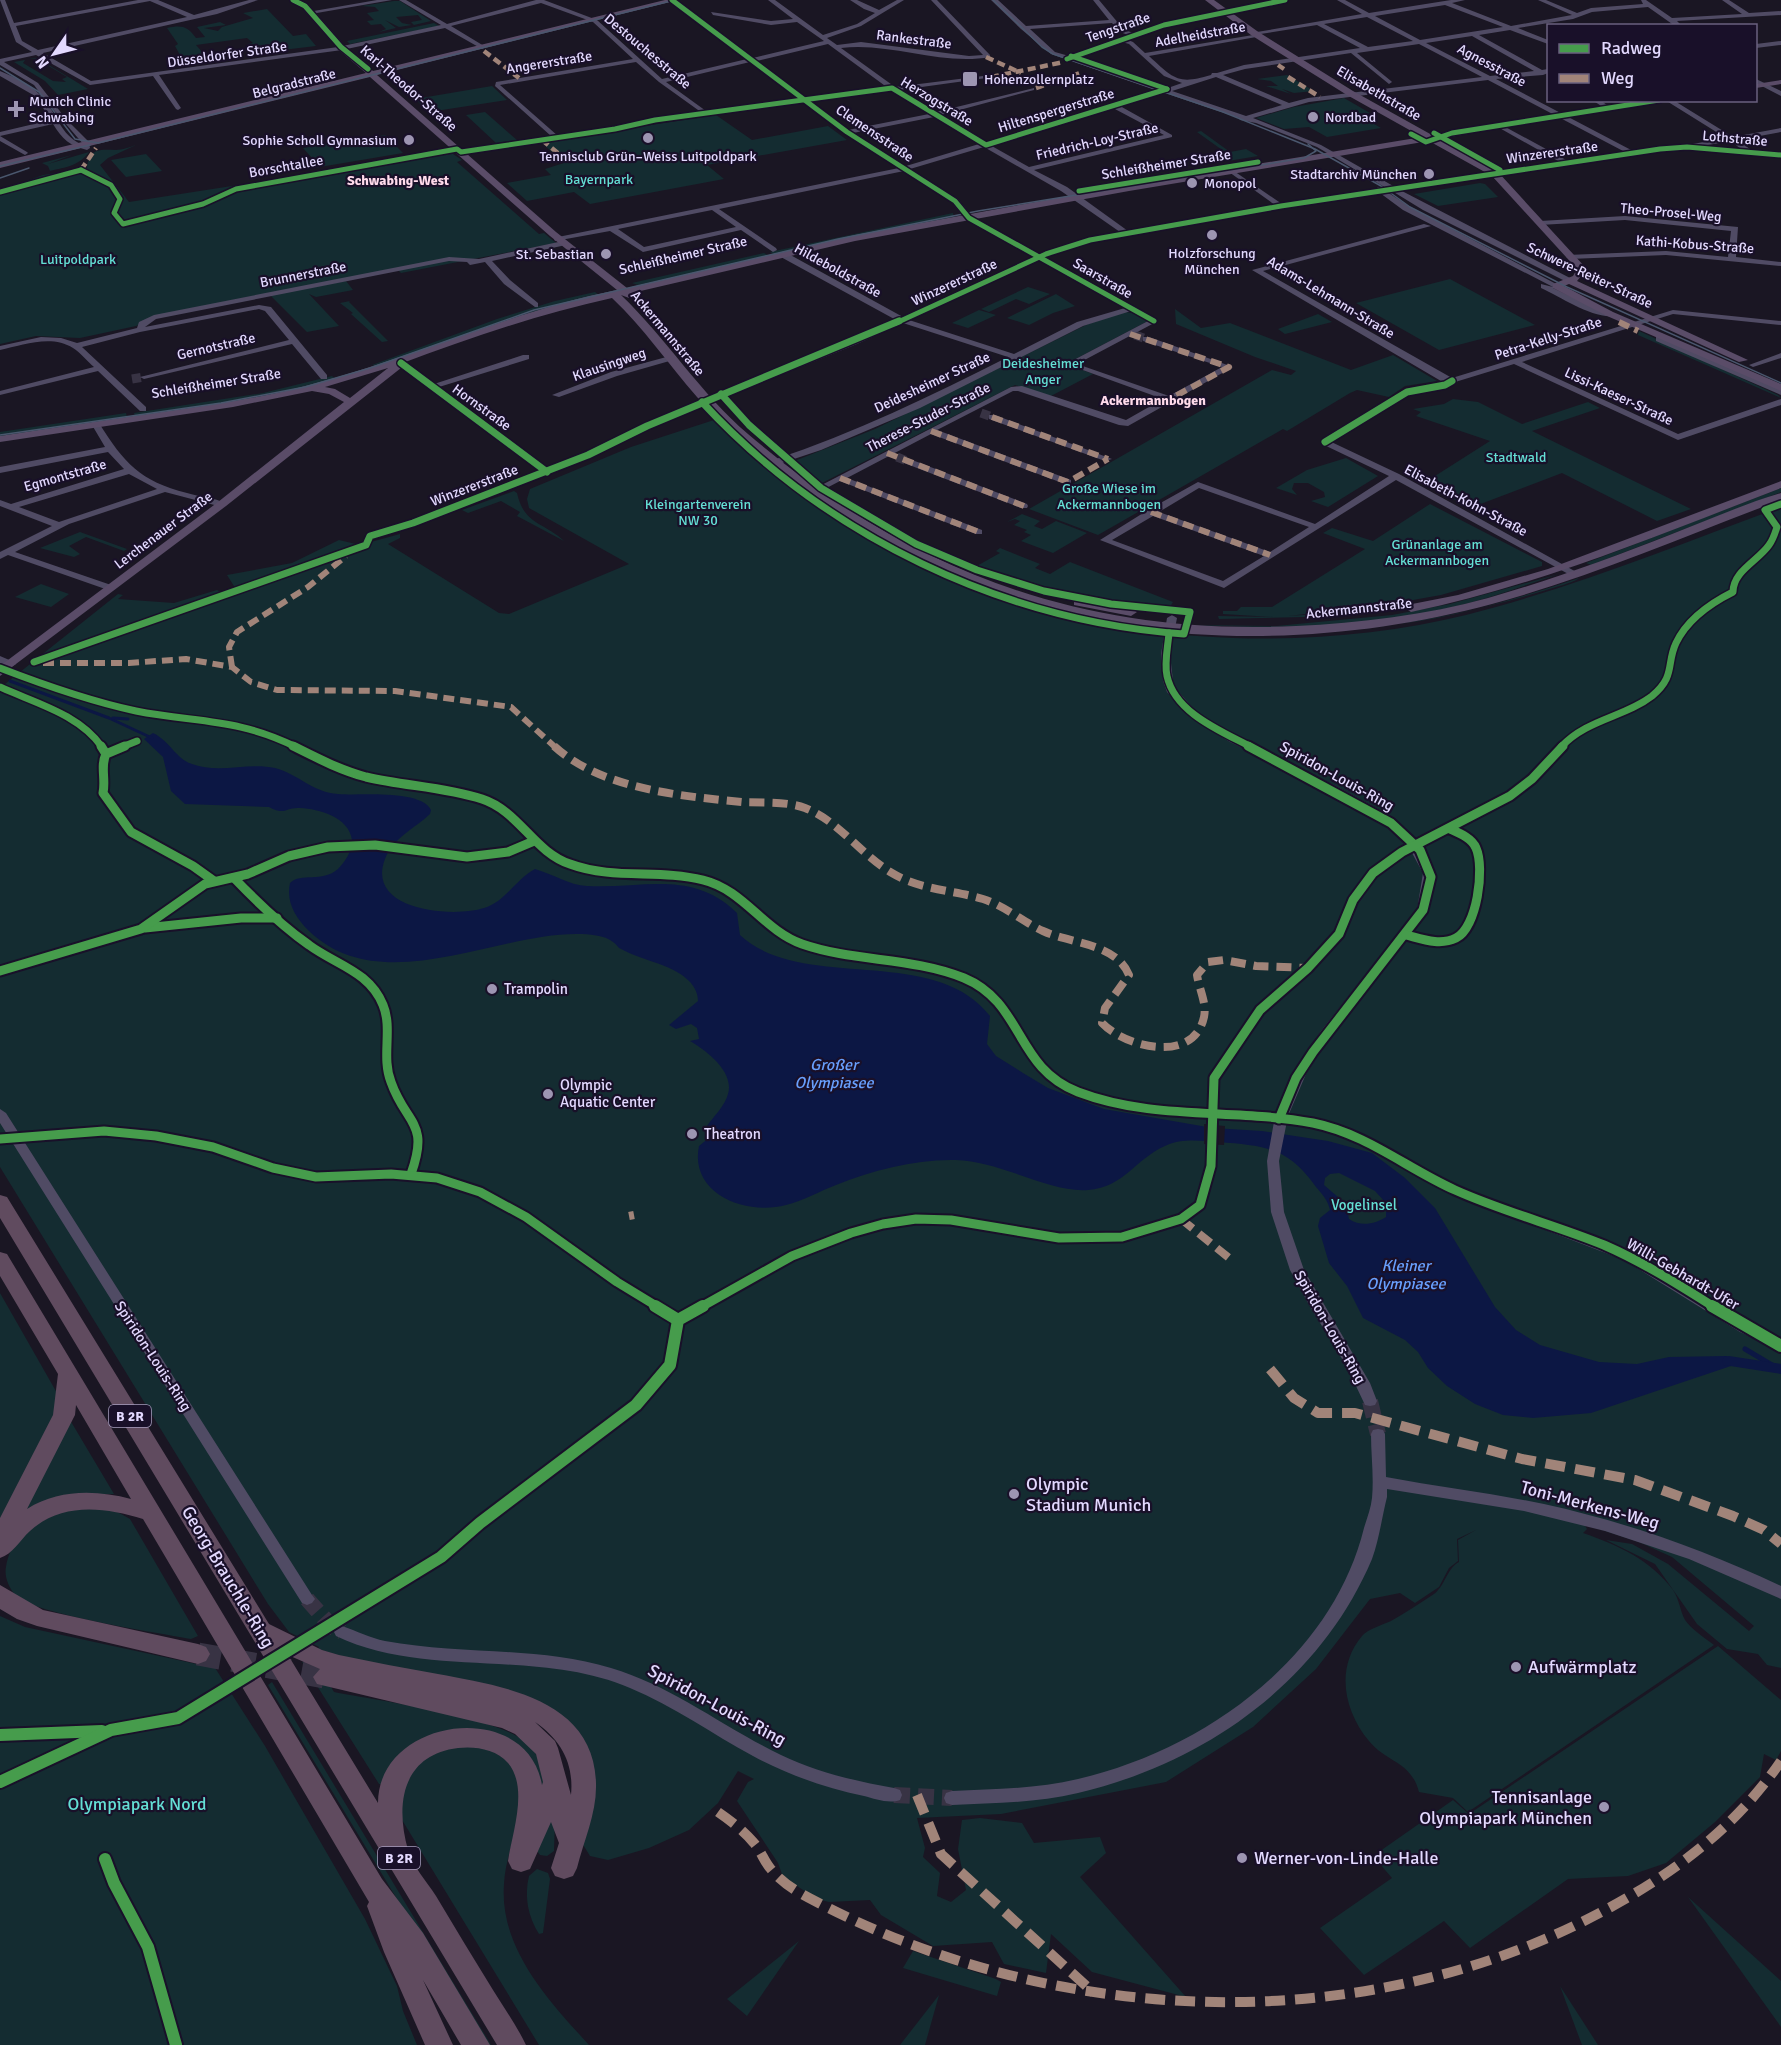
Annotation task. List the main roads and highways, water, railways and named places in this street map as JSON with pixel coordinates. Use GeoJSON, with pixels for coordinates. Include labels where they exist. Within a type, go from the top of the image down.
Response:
{"type":"FeatureCollection","features":[{"type":"Feature","properties":{"kind":"highway","name":"Georg-Brauchle-Ring"},"geometry":{"type":"LineString","coordinates":[[0,1202],[512,2045]]}},
{"type":"Feature","properties":{"kind":"highway","name":"B 2R"},"geometry":{"type":"LineString","coordinates":[[0,1259],[373,1887],[397,1952],[439,2045]]}},
{"type":"Feature","properties":{"kind":"highway"},"geometry":{"type":"LineString","coordinates":[[0,1549],[3,1534],[64,1414],[68,1374]]}},
{"type":"Feature","properties":{"kind":"highway"},"geometry":{"type":"LineString","coordinates":[[0,1549],[23,1524],[54,1506],[72,1501],[92,1499],[113,1501],[150,1513]]}},
{"type":"Feature","properties":{"kind":"highway"},"geometry":{"type":"LineString","coordinates":[[0,1594],[8,1603],[25,1614],[198,1653]]}},
{"type":"Feature","properties":{"kind":"highway"},"geometry":{"type":"LineString","coordinates":[[260,1630],[315,1658],[502,1696],[525,1704],[551,1718],[573,1743],[583,1772],[582,1804],[564,1868]]}},
{"type":"Feature","properties":{"kind":"highway"},"geometry":{"type":"LineString","coordinates":[[325,1677],[507,1719],[530,1732],[546,1748],[565,1829],[571,1841]]}},
{"type":"Feature","properties":{"kind":"highway"},"geometry":{"type":"LineString","coordinates":[[395,1852],[392,1787],[402,1768],[418,1753],[435,1744],[450,1739],[473,1737],[488,1739],[514,1752],[527,1773],[531,1796],[521,1861],[555,1783]]}},
{"type":"Feature","properties":{"kind":"highway"},"geometry":{"type":"LineString","coordinates":[[373,1887],[414,1941],[476,2045]]}},
{"type":"Feature","properties":{"kind":"main road","name":"Karl-Theodor-Straße"},"geometry":{"type":"LineString","coordinates":[[297,0],[311,12],[340,45],[618,290]]}},
{"type":"Feature","properties":{"kind":"main road","name":"Belgradstraße"},"geometry":{"type":"LineString","coordinates":[[375,75],[673,0]]}},
{"type":"Feature","properties":{"kind":"main road","name":"Elisabethstraße"},"geometry":{"type":"LineString","coordinates":[[1209,0],[1223,12],[1296,60],[1495,174],[1582,269],[1581,274],[1569,281]]}},
{"type":"Feature","properties":{"kind":"main road","name":"Belgradstraße"},"geometry":{"type":"LineString","coordinates":[[0,170],[87,146],[578,27],[594,21]]}},
{"type":"Feature","properties":{"kind":"main road"},"geometry":{"type":"LineString","coordinates":[[1757,84],[1781,82]]}},
{"type":"Feature","properties":{"kind":"main road","name":"Schleißheimer Straße"},"geometry":{"type":"LineString","coordinates":[[0,439],[308,389],[405,360],[520,318],[618,290],[777,252],[965,213],[1646,102]]}},
{"type":"Feature","properties":{"kind":"main road","name":"Belgradstraße"},"geometry":{"type":"LineString","coordinates":[[0,165],[75,146],[87,146]]}},
{"type":"Feature","properties":{"kind":"main road","name":"Schleißheimer Straße"},"geometry":{"type":"LineString","coordinates":[[1073,195],[1231,171],[1325,153]]}},
{"type":"Feature","properties":{"kind":"main road","name":"Schwere-Reiter-Straße"},"geometry":{"type":"LineString","coordinates":[[1781,377],[1569,281],[1556,286],[1659,337],[1781,388]]}},
{"type":"Feature","properties":{"kind":"main road","name":"Schleißheimer Straße"},"geometry":{"type":"LineString","coordinates":[[0,430],[249,394],[324,377],[535,305],[618,290]]}},
{"type":"Feature","properties":{"kind":"main road","name":"Ackermannstraße"},"geometry":{"type":"LineString","coordinates":[[618,290],[670,358],[711,398]]}},
{"type":"Feature","properties":{"kind":"main road","name":"Ackermannstraße"},"geometry":{"type":"LineString","coordinates":[[618,290],[743,433],[814,491],[882,533],[931,558],[1022,589],[1171,622],[1242,630],[1303,630],[1371,624],[1434,614],[1484,603],[1575,574],[1781,496]]}},
{"type":"Feature","properties":{"kind":"main road","name":"Lerchenauer Straße"},"geometry":{"type":"LineString","coordinates":[[0,672],[6,662],[111,588],[222,504],[405,360]]}},
{"type":"Feature","properties":{"kind":"main road","name":"Lerchenauer Straße"},"geometry":{"type":"LineString","coordinates":[[345,405],[370,362]]}},
{"type":"Feature","properties":{"kind":"main road"},"geometry":{"type":"LineString","coordinates":[[308,389],[331,391],[345,405]]}},
{"type":"Feature","properties":{"kind":"main road","name":"Ackermannstraße"},"geometry":{"type":"LineString","coordinates":[[1171,622],[1260,622],[1350,618],[1432,604],[1507,585],[1563,567],[1781,484]]}},
{"type":"Feature","properties":{"kind":"water","name":"Großer Olympiasee"},"geometry":{"type":"Polygon","coordinates":[[[153,733],[186,762],[202,767],[275,768],[329,793],[403,796],[425,803],[431,810],[430,814],[393,845],[385,859],[382,876],[388,890],[399,900],[415,907],[453,912],[484,908],[498,901],[535,869],[574,884],[587,886],[666,884],[685,886],[720,899],[737,913],[740,935],[766,952],[797,962],[903,974],[936,981],[966,994],[990,1016],[987,1044],[996,1056],[1048,1088],[1104,1109],[1213,1128],[1262,1131],[1328,1141],[1372,1153],[1405,1178],[1435,1208],[1495,1307],[1516,1330],[1540,1345],[1599,1362],[1637,1364],[1669,1357],[1727,1356],[1731,1366],[1591,1413],[1533,1418],[1503,1415],[1475,1404],[1447,1386],[1428,1368],[1418,1352],[1405,1340],[1363,1318],[1347,1286],[1329,1263],[1318,1226],[1320,1218],[1330,1210],[1328,1203],[1296,1164],[1285,1156],[1263,1147],[1198,1141],[1171,1143],[1111,1184],[1088,1190],[1058,1187],[973,1162],[941,1160],[880,1170],[786,1205],[770,1208],[738,1204],[712,1189],[703,1177],[698,1163],[699,1146],[710,1137],[707,1126],[724,1103],[729,1085],[723,1069],[717,1062],[690,1041],[699,1039],[697,1028],[691,1024],[676,1029],[669,1025],[698,1001],[695,988],[686,978],[668,967],[624,951],[606,938],[587,934],[545,936],[439,958],[404,962],[370,960],[338,951],[309,931],[300,920],[293,909],[289,890],[290,883],[295,880],[325,876],[341,866],[352,844],[350,832],[345,825],[324,812],[308,809],[295,808],[282,811],[269,807],[185,804],[171,791],[163,757],[144,739],[153,733]],[[1339,1173],[1330,1174],[1325,1178],[1324,1185],[1346,1204],[1349,1219],[1358,1223],[1373,1223],[1386,1217],[1386,1203],[1375,1191],[1339,1173]]]}},
{"type":"Feature","properties":{"kind":"waterway"},"geometry":{"type":"LineString","coordinates":[[10,681],[109,718],[152,738]]}},
{"type":"Feature","properties":{"kind":"waterway"},"geometry":{"type":"LineString","coordinates":[[113,718],[128,719]]}},
{"type":"Feature","properties":{"kind":"waterway"},"geometry":{"type":"LineString","coordinates":[[1745,1349],[1777,1368]]}},
{"type":"Feature","properties":{"kind":"waterway"},"geometry":{"type":"LineString","coordinates":[[1729,1361],[1781,1369]]}},
{"type":"Feature","properties":{"kind":"tunnel"},"geometry":{"type":"LineString","coordinates":[[1135,335],[1146,339]]}},
{"type":"Feature","properties":{"kind":"tunnel"},"geometry":{"type":"LineString","coordinates":[[132,379],[144,377]]}},
{"type":"Feature","properties":{"kind":"tunnel"},"geometry":{"type":"LineString","coordinates":[[981,413],[992,417]]}},
{"type":"Feature","properties":{"kind":"tunnel"},"geometry":{"type":"LineString","coordinates":[[897,457],[907,461]]}},
{"type":"Feature","properties":{"kind":"tunnel"},"geometry":{"type":"LineString","coordinates":[[1370,1401],[1378,1434]]}},
{"type":"Feature","properties":{"kind":"tunnel"},"geometry":{"type":"LineString","coordinates":[[307,1599],[331,1626],[342,1632]]}},
{"type":"Feature","properties":{"kind":"tunnel"},"geometry":{"type":"LineString","coordinates":[[198,1654],[325,1677]]}},
{"type":"Feature","properties":{"kind":"tunnel"},"geometry":{"type":"LineString","coordinates":[[894,1795],[952,1798]]}},
{"type":"Feature","properties":{"kind":"tram line"},"geometry":{"type":"LineString","coordinates":[[0,68],[39,92],[75,139],[98,143],[675,0]]}},
{"type":"Feature","properties":{"kind":"tram line"},"geometry":{"type":"LineString","coordinates":[[993,0],[1042,47],[1053,54],[1223,112],[1313,148]]}},
{"type":"Feature","properties":{"kind":"tram line"},"geometry":{"type":"LineString","coordinates":[[1308,144],[1313,148]]}},
{"type":"Feature","properties":{"kind":"tram line"},"geometry":{"type":"LineString","coordinates":[[0,166],[90,145]]}},
{"type":"Feature","properties":{"kind":"tram line"},"geometry":{"type":"LineString","coordinates":[[0,435],[221,403],[305,387],[370,368],[534,310],[838,239],[978,211],[1304,158],[1316,151],[1313,148]]}},
{"type":"Feature","properties":{"kind":"tram line"},"geometry":{"type":"LineString","coordinates":[[1313,148],[1381,186],[1410,207],[1567,287],[1781,383]]}},
{"type":"Feature","properties":{"kind":"tram line"},"geometry":{"type":"LineString","coordinates":[[0,178],[29,168]]}},
{"type":"Feature","properties":{"kind":"place","name":"Hohenzollernplatz"},"geometry":{"type":"Point","coordinates":[970,79]}},
{"type":"Feature","properties":{"kind":"place","name":"Munich Clinic Schwabing"},"geometry":{"type":"Point","coordinates":[16,109]}},
{"type":"Feature","properties":{"kind":"place","name":"Nordbad"},"geometry":{"type":"Point","coordinates":[1313,117]}},
{"type":"Feature","properties":{"kind":"place","name":"Tennisclub Grün–Weiss Luitpoldpark"},"geometry":{"type":"Point","coordinates":[648,138]}},
{"type":"Feature","properties":{"kind":"place","name":"Sophie Scholl Gymnasium"},"geometry":{"type":"Point","coordinates":[409,140]}},
{"type":"Feature","properties":{"kind":"place","name":"Stadtarchiv München"},"geometry":{"type":"Point","coordinates":[1429,174]}},
{"type":"Feature","properties":{"kind":"place","name":"Monopol"},"geometry":{"type":"Point","coordinates":[1192,183]}},
{"type":"Feature","properties":{"kind":"place","name":"Holzforschung München"},"geometry":{"type":"Point","coordinates":[1212,235]}},
{"type":"Feature","properties":{"kind":"place","name":"St. Sebastian"},"geometry":{"type":"Point","coordinates":[606,254]}},
{"type":"Feature","properties":{"kind":"place","name":"Trampolin"},"geometry":{"type":"Point","coordinates":[492,989]}},
{"type":"Feature","properties":{"kind":"place","name":"Olympic Aquatic Center"},"geometry":{"type":"Point","coordinates":[548,1094]}},
{"type":"Feature","properties":{"kind":"place","name":"Theatron"},"geometry":{"type":"Point","coordinates":[692,1134]}},
{"type":"Feature","properties":{"kind":"place","name":"Olympic Stadium Munich"},"geometry":{"type":"Point","coordinates":[1014,1494]}},
{"type":"Feature","properties":{"kind":"place","name":"Aufwärmplatz"},"geometry":{"type":"Point","coordinates":[1516,1667]}},
{"type":"Feature","properties":{"kind":"place","name":"Tennisanlage Olympiapark München"},"geometry":{"type":"Point","coordinates":[1604,1807]}},
{"type":"Feature","properties":{"kind":"place","name":"Werner-von-Linde-Halle"},"geometry":{"type":"Point","coordinates":[1242,1858]}},
{"type":"Feature","properties":{"kind":"district","name":"Schwabing-West"},"geometry":{"type":"Point","coordinates":[398,180]}},
{"type":"Feature","properties":{"kind":"district","name":"Ackermannbogen"},"geometry":{"type":"Point","coordinates":[1153,400]}},
{"type":"Feature","properties":{"kind":"park label","name":"Bayernpark"},"geometry":{"type":"Point","coordinates":[599,179]}},
{"type":"Feature","properties":{"kind":"park label","name":"Luitpoldpark"},"geometry":{"type":"Point","coordinates":[78,259]}},
{"type":"Feature","properties":{"kind":"park label","name":"Deidesheimer Anger"},"geometry":{"type":"Point","coordinates":[1043,372]}},
{"type":"Feature","properties":{"kind":"park label","name":"Stadtwald"},"geometry":{"type":"Point","coordinates":[1516,457]}},
{"type":"Feature","properties":{"kind":"park label","name":"Große Wiese im Ackermannbogen"},"geometry":{"type":"Point","coordinates":[1109,496]}},
{"type":"Feature","properties":{"kind":"park label","name":"Kleingartenverein NW 30"},"geometry":{"type":"Point","coordinates":[698,512]}},
{"type":"Feature","properties":{"kind":"park label","name":"Grünanlage am Ackermannbogen"},"geometry":{"type":"Point","coordinates":[1437,552]}},
{"type":"Feature","properties":{"kind":"park label","name":"Vogelinsel"},"geometry":{"type":"Point","coordinates":[1364,1205]}},
{"type":"Feature","properties":{"kind":"park label","name":"Olympiapark Nord"},"geometry":{"type":"Point","coordinates":[137,1804]}},
{"type":"Feature","properties":{"kind":"water label","name":"Kleiner Olympiasee"},"geometry":{"type":"Point","coordinates":[1406,1274]}}]}
